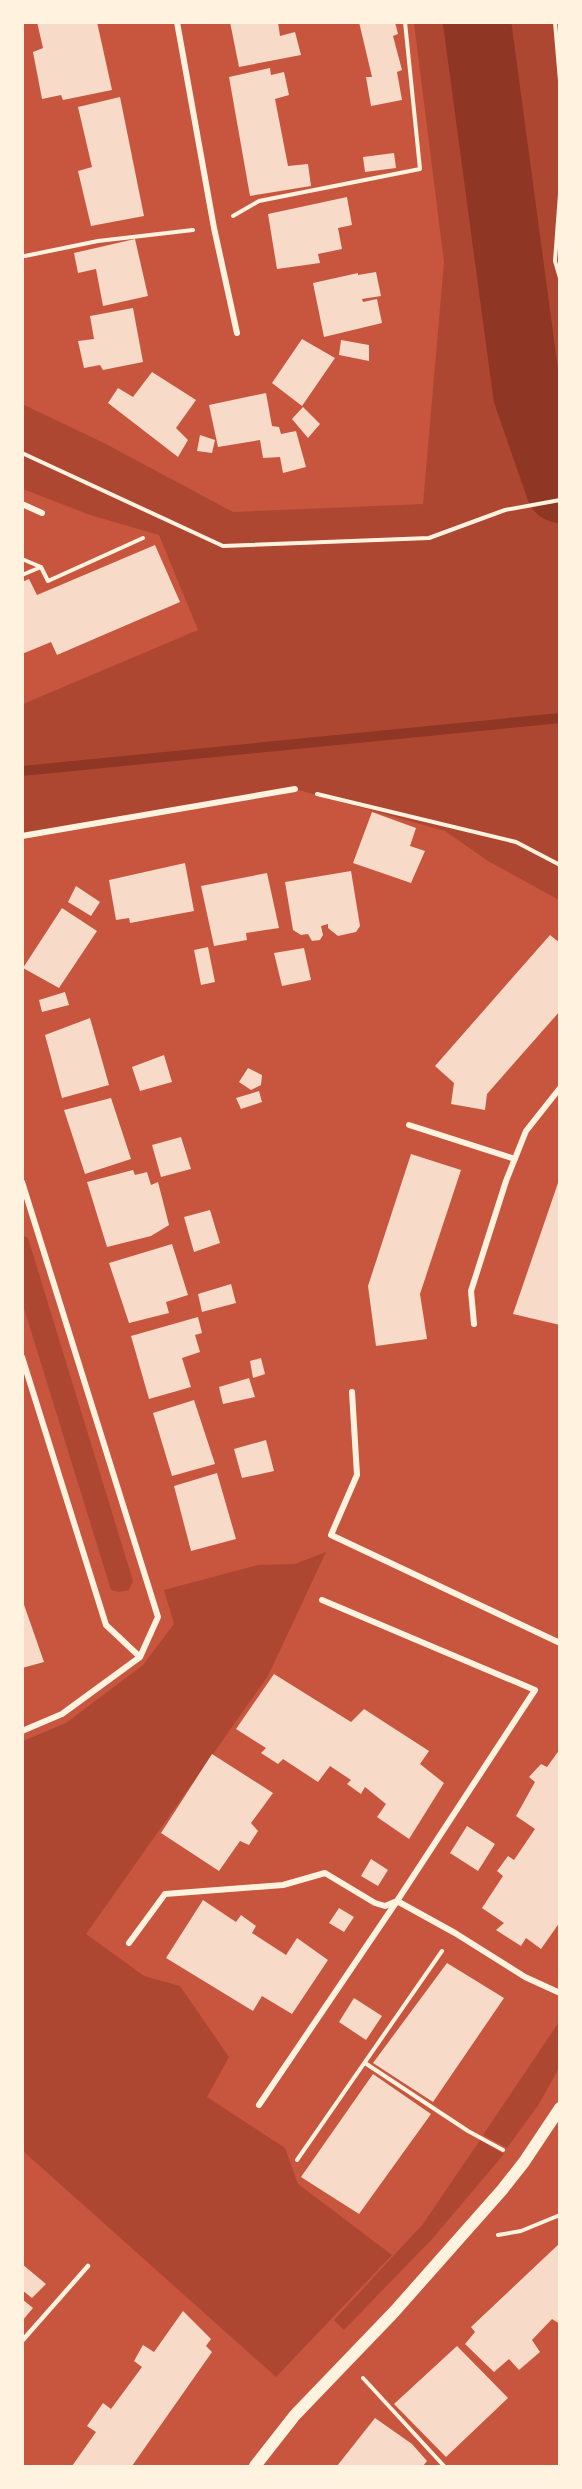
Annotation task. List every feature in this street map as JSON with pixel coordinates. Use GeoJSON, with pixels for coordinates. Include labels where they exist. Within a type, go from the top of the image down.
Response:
{"type":"FeatureCollection","features":[{"type":"Feature","properties":{"kind":"main road"},"geometry":{"type":"LineString","coordinates":[[255,2466],[296,2415],[457,2242],[524,2162],[560,2108]]}},
{"type":"Feature","properties":{"kind":"street"},"geometry":{"type":"LineString","coordinates":[[177,22],[214,228],[237,333]]}},
{"type":"Feature","properties":{"kind":"street"},"geometry":{"type":"LineString","coordinates":[[22,504],[42,513]]}},
{"type":"Feature","properties":{"kind":"street"},"geometry":{"type":"LineString","coordinates":[[22,836],[296,789]]}},
{"type":"Feature","properties":{"kind":"street"},"geometry":{"type":"LineString","coordinates":[[474,1324],[471,1291],[515,1159],[526,1131],[560,1088]]}},
{"type":"Feature","properties":{"kind":"street"},"geometry":{"type":"LineString","coordinates":[[409,1125],[515,1159]]}},
{"type":"Feature","properties":{"kind":"street"},"geometry":{"type":"LineString","coordinates":[[22,1182],[158,1617],[140,1657],[62,1714],[22,1731]]}},
{"type":"Feature","properties":{"kind":"street"},"geometry":{"type":"LineString","coordinates":[[22,1357],[106,1625],[140,1657]]}},
{"type":"Feature","properties":{"kind":"street"},"geometry":{"type":"LineString","coordinates":[[352,1392],[357,1475],[331,1535],[560,1643]]}},
{"type":"Feature","properties":{"kind":"street"},"geometry":{"type":"LineString","coordinates":[[259,2105],[536,1690],[322,1600]]}},
{"type":"Feature","properties":{"kind":"street"},"geometry":{"type":"LineString","coordinates":[[129,1943],[165,1894],[282,1885],[325,1873],[375,1903],[385,1906],[397,1901]]}},
{"type":"Feature","properties":{"kind":"street"},"geometry":{"type":"LineString","coordinates":[[397,1901],[455,1933],[525,1977],[560,1993]]}},
{"type":"Feature","properties":{"kind":"lane"},"geometry":{"type":"LineString","coordinates":[[22,2341],[88,2266]]}},
{"type":"Feature","properties":{"kind":"path"},"geometry":{"type":"LineString","coordinates":[[25,256],[98,241],[214,228],[259,201],[420,169],[405,22]]}},
{"type":"Feature","properties":{"kind":"path"},"geometry":{"type":"LineString","coordinates":[[555,22],[560,81]]}},
{"type":"Feature","properties":{"kind":"path"},"geometry":{"type":"LineString","coordinates":[[560,195],[555,261],[560,278]]}},
{"type":"Feature","properties":{"kind":"path"},"geometry":{"type":"LineString","coordinates":[[22,453],[223,546],[429,538],[505,510],[560,500]]}},
{"type":"Feature","properties":{"kind":"path"},"geometry":{"type":"LineString","coordinates":[[22,560],[41,567],[48,581],[143,538]]}},
{"type":"Feature","properties":{"kind":"path"},"geometry":{"type":"LineString","coordinates":[[22,575],[41,567]]}},
{"type":"Feature","properties":{"kind":"path"},"geometry":{"type":"LineString","coordinates":[[296,789],[516,842],[560,865]]}},
{"type":"Feature","properties":{"kind":"path"},"geometry":{"type":"LineString","coordinates":[[297,2160],[455,1933]]}},
{"type":"Feature","properties":{"kind":"path"},"geometry":{"type":"LineString","coordinates":[[365,2063],[468,2131],[524,2162]]}},
{"type":"Feature","properties":{"kind":"path"},"geometry":{"type":"LineString","coordinates":[[457,2242],[521,2231],[560,2215]]}},
{"type":"Feature","properties":{"kind":"path"},"geometry":{"type":"LineString","coordinates":[[346,2362],[444,2466]]}},
{"type":"Feature","properties":{"kind":"shaded area"},"geometry":{"type":"Polygon","coordinates":[[[414,23],[559,23],[559,900],[488,861],[445,831],[295,789],[23,836],[23,704],[198,630],[159,535],[90,515],[23,489],[22,404],[104,443],[233,512],[423,504],[444,262],[414,23]]]}},
{"type":"Feature","properties":{"kind":"shaded area"},"geometry":{"type":"Polygon","coordinates":[[[23,1236],[28,1238],[133,1581],[129,1590],[119,1592],[111,1590],[23,1305],[23,1236]]]}},
{"type":"Feature","properties":{"kind":"shaded area"},"geometry":{"type":"Polygon","coordinates":[[[326,1552],[268,1676],[86,1934],[144,1976],[180,1986],[229,2057],[207,2097],[285,2148],[298,2184],[392,2255],[276,2377],[23,2151],[23,1741],[66,1723],[143,1665],[174,1624],[164,1590],[258,1565],[295,1564],[326,1552]]]}},
{"type":"Feature","properties":{"kind":"shaded area"},"geometry":{"type":"Polygon","coordinates":[[[559,2022],[559,2068],[539,2104],[507,2148],[483,2135],[559,2022]]]}},
{"type":"Feature","properties":{"kind":"shaded area"},"geometry":{"type":"Polygon","coordinates":[[[480,2140],[504,2154],[433,2238],[344,2330],[334,2320],[423,2224],[480,2140]]]}},
{"type":"Feature","properties":{"kind":"building"},"geometry":{"type":"Polygon","coordinates":[[[37,22],[97,22],[112,90],[63,100],[61,95],[42,99],[33,52],[43,48],[37,22]]]}},
{"type":"Feature","properties":{"kind":"building"},"geometry":{"type":"Polygon","coordinates":[[[230,22],[278,22],[280,36],[295,32],[301,55],[239,67],[230,22]]]}},
{"type":"Feature","properties":{"kind":"building"},"geometry":{"type":"Polygon","coordinates":[[[359,22],[395,22],[398,34],[393,36],[402,70],[397,72],[402,100],[371,106],[366,77],[372,77],[359,22]]]}},
{"type":"Feature","properties":{"kind":"building"},"geometry":{"type":"Polygon","coordinates":[[[270,68],[271,75],[284,72],[289,95],[275,99],[288,166],[308,164],[311,186],[250,196],[229,77],[270,68]]]}},
{"type":"Feature","properties":{"kind":"building"},"geometry":{"type":"Polygon","coordinates":[[[120,97],[144,216],[91,226],[78,171],[92,167],[78,107],[120,97]]]}},
{"type":"Feature","properties":{"kind":"building"},"geometry":{"type":"Polygon","coordinates":[[[394,153],[396,168],[365,172],[363,157],[394,153]]]}},
{"type":"Feature","properties":{"kind":"building"},"geometry":{"type":"Polygon","coordinates":[[[347,197],[352,225],[338,228],[342,249],[318,254],[320,263],[277,269],[268,214],[347,197]]]}},
{"type":"Feature","properties":{"kind":"building"},"geometry":{"type":"Polygon","coordinates":[[[135,239],[148,296],[103,306],[96,269],[78,273],[74,253],[135,239]]]}},
{"type":"Feature","properties":{"kind":"building"},"geometry":{"type":"Polygon","coordinates":[[[376,272],[381,296],[362,299],[363,302],[377,299],[382,323],[324,337],[313,283],[358,273],[358,275],[376,272]]]}},
{"type":"Feature","properties":{"kind":"building"},"geometry":{"type":"Polygon","coordinates":[[[133,308],[143,362],[103,370],[100,365],[84,368],[78,341],[94,339],[90,316],[133,308]]]}},
{"type":"Feature","properties":{"kind":"building"},"geometry":{"type":"Polygon","coordinates":[[[302,339],[335,358],[302,406],[272,383],[302,339]]]}},
{"type":"Feature","properties":{"kind":"building"},"geometry":{"type":"Polygon","coordinates":[[[341,340],[369,345],[369,361],[339,355],[341,340]]]}},
{"type":"Feature","properties":{"kind":"building"},"geometry":{"type":"Polygon","coordinates":[[[152,372],[196,400],[176,428],[188,440],[178,457],[108,403],[118,388],[133,397],[152,372]]]}},
{"type":"Feature","properties":{"kind":"building"},"geometry":{"type":"Polygon","coordinates":[[[266,393],[272,426],[279,427],[281,434],[296,431],[306,467],[283,473],[280,457],[263,458],[260,440],[218,447],[209,405],[266,393]]]}},
{"type":"Feature","properties":{"kind":"building"},"geometry":{"type":"Polygon","coordinates":[[[303,407],[320,424],[308,438],[292,419],[303,407]]]}},
{"type":"Feature","properties":{"kind":"building"},"geometry":{"type":"Polygon","coordinates":[[[200,435],[215,440],[212,453],[197,451],[200,435]]]}},
{"type":"Feature","properties":{"kind":"building"},"geometry":{"type":"Polygon","coordinates":[[[155,545],[180,602],[57,655],[51,642],[22,654],[22,582],[29,579],[37,595],[155,545]]]}},
{"type":"Feature","properties":{"kind":"building"},"geometry":{"type":"Polygon","coordinates":[[[372,812],[416,828],[410,846],[425,851],[411,883],[353,863],[372,812]]]}},
{"type":"Feature","properties":{"kind":"building"},"geometry":{"type":"Polygon","coordinates":[[[185,863],[194,911],[130,923],[129,918],[116,920],[109,880],[185,863]]]}},
{"type":"Feature","properties":{"kind":"building"},"geometry":{"type":"Polygon","coordinates":[[[351,871],[360,926],[356,932],[338,936],[328,928],[328,924],[321,926],[323,935],[320,940],[312,941],[308,934],[301,935],[293,930],[285,882],[351,871]]]}},
{"type":"Feature","properties":{"kind":"building"},"geometry":{"type":"Polygon","coordinates":[[[267,873],[279,928],[246,933],[247,940],[214,946],[201,886],[267,873]]]}},
{"type":"Feature","properties":{"kind":"building"},"geometry":{"type":"Polygon","coordinates":[[[76,886],[100,902],[91,916],[68,902],[76,886]]]}},
{"type":"Feature","properties":{"kind":"building"},"geometry":{"type":"Polygon","coordinates":[[[62,908],[97,931],[59,988],[23,968],[62,908]]]}},
{"type":"Feature","properties":{"kind":"building"},"geometry":{"type":"Polygon","coordinates":[[[550,935],[560,943],[560,1011],[487,1094],[485,1110],[451,1104],[454,1083],[435,1066],[550,935]]]}},
{"type":"Feature","properties":{"kind":"building"},"geometry":{"type":"Polygon","coordinates":[[[208,947],[215,982],[201,985],[194,950],[208,947]]]}},
{"type":"Feature","properties":{"kind":"building"},"geometry":{"type":"Polygon","coordinates":[[[304,948],[311,980],[282,986],[274,953],[304,948]]]}},
{"type":"Feature","properties":{"kind":"building"},"geometry":{"type":"Polygon","coordinates":[[[65,992],[69,1005],[42,1012],[39,1000],[65,992]]]}},
{"type":"Feature","properties":{"kind":"building"},"geometry":{"type":"Polygon","coordinates":[[[90,1018],[109,1085],[62,1098],[45,1035],[90,1018]]]}},
{"type":"Feature","properties":{"kind":"building"},"geometry":{"type":"Polygon","coordinates":[[[164,1055],[172,1082],[140,1091],[132,1067],[164,1055]]]}},
{"type":"Feature","properties":{"kind":"building"},"geometry":{"type":"Polygon","coordinates":[[[248,1068],[262,1075],[261,1085],[251,1090],[239,1082],[248,1068]]]}},
{"type":"Feature","properties":{"kind":"building"},"geometry":{"type":"Polygon","coordinates":[[[259,1091],[262,1102],[241,1109],[236,1098],[259,1091]]]}},
{"type":"Feature","properties":{"kind":"building"},"geometry":{"type":"Polygon","coordinates":[[[111,1098],[131,1159],[85,1174],[64,1110],[111,1098]]]}},
{"type":"Feature","properties":{"kind":"building"},"geometry":{"type":"Polygon","coordinates":[[[181,1137],[191,1169],[161,1177],[152,1145],[181,1137]]]}},
{"type":"Feature","properties":{"kind":"building"},"geometry":{"type":"Polygon","coordinates":[[[411,1154],[461,1170],[420,1294],[427,1339],[376,1346],[368,1286],[411,1154]]]}},
{"type":"Feature","properties":{"kind":"building"},"geometry":{"type":"Polygon","coordinates":[[[133,1170],[135,1175],[147,1172],[151,1185],[158,1182],[169,1225],[151,1236],[107,1247],[87,1182],[133,1170]]]}},
{"type":"Feature","properties":{"kind":"building"},"geometry":{"type":"Polygon","coordinates":[[[560,1180],[560,1325],[513,1314],[560,1180]]]}},
{"type":"Feature","properties":{"kind":"building"},"geometry":{"type":"Polygon","coordinates":[[[210,1210],[220,1243],[194,1252],[184,1217],[210,1210]]]}},
{"type":"Feature","properties":{"kind":"building"},"geometry":{"type":"Polygon","coordinates":[[[172,1244],[188,1295],[166,1302],[169,1313],[129,1323],[109,1263],[172,1244]]]}},
{"type":"Feature","properties":{"kind":"building"},"geometry":{"type":"Polygon","coordinates":[[[231,1284],[236,1303],[202,1312],[198,1294],[231,1284]]]}},
{"type":"Feature","properties":{"kind":"building"},"geometry":{"type":"Polygon","coordinates":[[[198,1317],[202,1333],[195,1335],[200,1352],[182,1358],[191,1387],[149,1399],[131,1336],[198,1317]]]}},
{"type":"Feature","properties":{"kind":"building"},"geometry":{"type":"Polygon","coordinates":[[[261,1358],[265,1374],[253,1378],[250,1361],[261,1358]]]}},
{"type":"Feature","properties":{"kind":"building"},"geometry":{"type":"Polygon","coordinates":[[[249,1378],[255,1397],[223,1404],[219,1387],[249,1378]]]}},
{"type":"Feature","properties":{"kind":"building"},"geometry":{"type":"Polygon","coordinates":[[[194,1400],[215,1464],[172,1476],[153,1413],[194,1400]]]}},
{"type":"Feature","properties":{"kind":"building"},"geometry":{"type":"Polygon","coordinates":[[[266,1440],[274,1471],[242,1478],[234,1449],[266,1440]]]}},
{"type":"Feature","properties":{"kind":"building"},"geometry":{"type":"Polygon","coordinates":[[[217,1473],[236,1539],[191,1551],[174,1486],[217,1473]]]}},
{"type":"Feature","properties":{"kind":"building"},"geometry":{"type":"Polygon","coordinates":[[[22,1599],[44,1662],[22,1668],[22,1599]]]}},
{"type":"Feature","properties":{"kind":"building"},"geometry":{"type":"Polygon","coordinates":[[[274,1674],[351,1722],[364,1709],[429,1751],[420,1764],[444,1783],[409,1839],[377,1817],[386,1804],[365,1787],[361,1794],[347,1784],[351,1780],[330,1766],[318,1782],[283,1759],[278,1764],[261,1753],[266,1748],[236,1729],[274,1674]]]}},
{"type":"Feature","properties":{"kind":"building"},"geometry":{"type":"Polygon","coordinates":[[[560,1749],[560,1922],[541,1949],[526,1938],[521,1946],[496,1930],[504,1923],[482,1908],[503,1876],[497,1871],[508,1856],[514,1860],[535,1829],[516,1816],[535,1782],[529,1777],[541,1764],[547,1767],[560,1749]]]}},
{"type":"Feature","properties":{"kind":"building"},"geometry":{"type":"Polygon","coordinates":[[[212,1754],[273,1793],[251,1823],[258,1831],[249,1845],[240,1841],[219,1871],[161,1833],[212,1754]]]}},
{"type":"Feature","properties":{"kind":"building"},"geometry":{"type":"Polygon","coordinates":[[[467,1826],[495,1844],[478,1871],[450,1853],[467,1826]]]}},
{"type":"Feature","properties":{"kind":"building"},"geometry":{"type":"Polygon","coordinates":[[[371,1859],[388,1870],[378,1886],[361,1876],[371,1859]]]}},
{"type":"Feature","properties":{"kind":"building"},"geometry":{"type":"Polygon","coordinates":[[[203,1900],[236,1922],[241,1915],[256,1926],[252,1933],[286,1955],[297,1938],[328,1960],[292,2014],[262,1996],[253,2011],[166,1958],[203,1900]]]}},
{"type":"Feature","properties":{"kind":"building"},"geometry":{"type":"Polygon","coordinates":[[[339,1908],[354,1917],[344,1932],[329,1923],[339,1908]]]}},
{"type":"Feature","properties":{"kind":"building"},"geometry":{"type":"Polygon","coordinates":[[[447,1963],[504,1998],[433,2102],[373,2063],[447,1963]]]}},
{"type":"Feature","properties":{"kind":"building"},"geometry":{"type":"Polygon","coordinates":[[[354,1998],[382,2016],[366,2040],[339,2022],[354,1998]]]}},
{"type":"Feature","properties":{"kind":"building"},"geometry":{"type":"Polygon","coordinates":[[[373,2074],[431,2114],[359,2214],[301,2177],[373,2074]]]}},
{"type":"Feature","properties":{"kind":"building"},"geometry":{"type":"Polygon","coordinates":[[[560,2243],[560,2324],[552,2319],[532,2340],[540,2352],[519,2370],[509,2359],[494,2372],[465,2344],[475,2332],[471,2327],[560,2243]]]}},
{"type":"Feature","properties":{"kind":"building"},"geometry":{"type":"Polygon","coordinates":[[[22,2264],[46,2284],[32,2298],[22,2290],[22,2264]]]}},
{"type":"Feature","properties":{"kind":"building"},"geometry":{"type":"Polygon","coordinates":[[[22,2299],[33,2308],[22,2321],[22,2299]]]}},
{"type":"Feature","properties":{"kind":"building"},"geometry":{"type":"Polygon","coordinates":[[[183,2311],[211,2339],[206,2346],[212,2352],[132,2466],[72,2466],[96,2432],[87,2426],[103,2403],[111,2409],[142,2367],[134,2361],[143,2345],[154,2352],[183,2311]]]}},
{"type":"Feature","properties":{"kind":"building"},"geometry":{"type":"Polygon","coordinates":[[[457,2346],[508,2398],[446,2457],[394,2404],[457,2346]]]}},
{"type":"Feature","properties":{"kind":"building"},"geometry":{"type":"Polygon","coordinates":[[[375,2418],[412,2444],[427,2461],[423,2466],[337,2466],[375,2418]]]}},
{"type":"Feature","properties":{"kind":"waterway"},"geometry":{"type":"LineString","coordinates":[[477,22],[527,394],[560,489]]}},
{"type":"Feature","properties":{"kind":"waterway"},"geometry":{"type":"LineString","coordinates":[[22,771],[560,718]]}}]}
